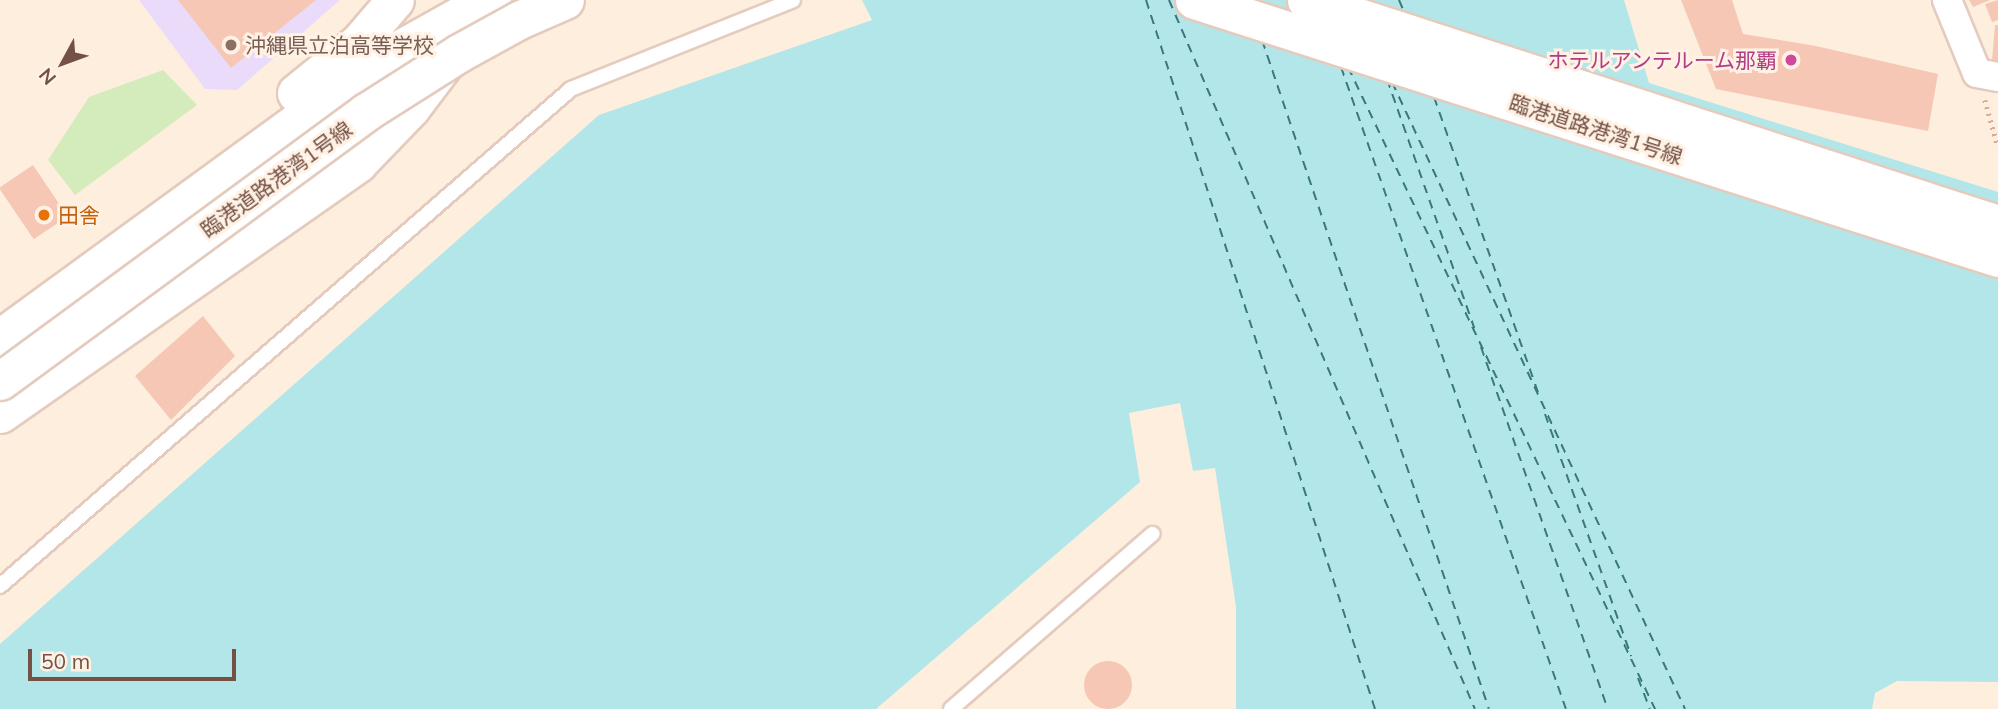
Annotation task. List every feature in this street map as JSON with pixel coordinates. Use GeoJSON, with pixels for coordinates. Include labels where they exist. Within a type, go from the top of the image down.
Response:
{"type":"FeatureCollection","features":[{"type":"Feature","properties":{"kind":"street"},"geometry":{"type":"LineString","coordinates":[[0,313],[270,115],[359,42],[395,0]]}},
{"type":"Feature","properties":{"kind":"street"},"geometry":{"type":"LineString","coordinates":[[0,414],[358,163],[411,108],[490,0]]}},
{"type":"Feature","properties":{"kind":"street","name":"臨港道路港湾1号線"},"geometry":{"type":"LineString","coordinates":[[0,338],[345,86],[398,50],[490,0]]}},
{"type":"Feature","properties":{"kind":"street","name":"臨港道路港湾1号線"},"geometry":{"type":"LineString","coordinates":[[0,381],[366,112],[459,53],[519,20],[565,0]]}},
{"type":"Feature","properties":{"kind":"street","name":"臨港道路港湾1号線"},"geometry":{"type":"LineString","coordinates":[[1194,0],[1998,258]]}},
{"type":"Feature","properties":{"kind":"street","name":"臨港道路港湾1号線"},"geometry":{"type":"LineString","coordinates":[[1307,0],[1998,224]]}},
{"type":"Feature","properties":{"kind":"street"},"geometry":{"type":"LineString","coordinates":[[1947,0],[1988,75]]}},
{"type":"Feature","properties":{"kind":"lane"},"geometry":{"type":"LineString","coordinates":[[0,586],[571,89],[793,0]]}},
{"type":"Feature","properties":{"kind":"lane"},"geometry":{"type":"LineString","coordinates":[[951,709],[1152,534]]}},
{"type":"Feature","properties":{"kind":"path"},"geometry":{"type":"LineString","coordinates":[[1988,75],[1998,147]]}},
{"type":"Feature","properties":{"kind":"shaded area","name":"沖縄県立泊高等学校"},"geometry":{"type":"Polygon","coordinates":[[[139,0],[340,0],[237,90],[205,89],[139,0]]]}},
{"type":"Feature","properties":{"kind":"green space"},"geometry":{"type":"Polygon","coordinates":[[[163,70],[197,105],[75,195],[48,160],[89,97],[163,70]]]}},
{"type":"Feature","properties":{"kind":"water"},"geometry":{"type":"Polygon","coordinates":[[[862,0],[1624,0],[1649,83],[1998,192],[1998,709],[1236,709],[1236,607],[1215,468],[1193,471],[1180,403],[1129,413],[1140,482],[876,709],[0,709],[0,644],[599,115],[872,20],[862,0]]]}},
{"type":"Feature","properties":{"kind":"pier"},"geometry":{"type":"Polygon","coordinates":[[[1897,681],[1998,682],[1998,709],[1872,709],[1875,693],[1897,681]]]}},
{"type":"Feature","properties":{"kind":"building"},"geometry":{"type":"Polygon","coordinates":[[[178,0],[316,0],[231,68],[178,0]]]}},
{"type":"Feature","properties":{"kind":"building","name":"ホテルアンテルーム那覇"},"geometry":{"type":"Polygon","coordinates":[[[1681,0],[1732,0],[1743,34],[1816,46],[1938,74],[1928,131],[1716,89],[1681,0]]]}},
{"type":"Feature","properties":{"kind":"building"},"geometry":{"type":"Polygon","coordinates":[[[1969,0],[1990,0],[1973,7],[1969,0]]]}},
{"type":"Feature","properties":{"kind":"building"},"geometry":{"type":"Polygon","coordinates":[[[1998,0],[1998,20],[1992,22],[1985,4],[1998,0]]]}},
{"type":"Feature","properties":{"kind":"building"},"geometry":{"type":"Polygon","coordinates":[[[1995,25],[1998,25],[1998,62],[1992,61],[1995,25]]]}},
{"type":"Feature","properties":{"kind":"building"},"geometry":{"type":"Polygon","coordinates":[[[33,165],[68,216],[34,239],[0,189],[33,165]]]}},
{"type":"Feature","properties":{"kind":"building"},"geometry":{"type":"Polygon","coordinates":[[[203,316],[235,356],[171,420],[135,376],[203,316]]]}},
{"type":"Feature","properties":{"kind":"building"},"geometry":{"type":"Polygon","coordinates":[[[1108,661],[1125,668],[1132,685],[1125,702],[1108,709],[1091,702],[1084,685],[1091,668],[1108,661]]]}},
{"type":"Feature","properties":{"kind":"ferry route"},"geometry":{"type":"LineString","coordinates":[[1146,0],[1375,709]]}},
{"type":"Feature","properties":{"kind":"ferry route"},"geometry":{"type":"LineString","coordinates":[[1169,0],[1475,709]]}},
{"type":"Feature","properties":{"kind":"ferry route"},"geometry":{"type":"LineString","coordinates":[[1399,0],[1404,12]]}},
{"type":"Feature","properties":{"kind":"ferry route"},"geometry":{"type":"LineString","coordinates":[[1262,40],[1489,709]]}},
{"type":"Feature","properties":{"kind":"ferry route"},"geometry":{"type":"LineString","coordinates":[[1341,67],[1566,709]]}},
{"type":"Feature","properties":{"kind":"ferry route"},"geometry":{"type":"LineString","coordinates":[[1348,67],[1655,709]]}},
{"type":"Feature","properties":{"kind":"ferry route"},"geometry":{"type":"LineString","coordinates":[[1387,79],[1474,328]]}},
{"type":"Feature","properties":{"kind":"ferry route"},"geometry":{"type":"LineString","coordinates":[[1392,82],[1685,709]]}},
{"type":"Feature","properties":{"kind":"ferry route"},"geometry":{"type":"LineString","coordinates":[[1434,97],[1538,392]]}},
{"type":"Feature","properties":{"kind":"ferry route"},"geometry":{"type":"LineString","coordinates":[[1481,347],[1608,709]]}},
{"type":"Feature","properties":{"kind":"ferry route"},"geometry":{"type":"LineString","coordinates":[[1545,414],[1631,656]]}},
{"type":"Feature","properties":{"kind":"ferry route"},"geometry":{"type":"LineString","coordinates":[[1638,678],[1650,709]]}},
{"type":"Feature","properties":{"kind":"place","name":"沖縄県立泊高等学校"},"geometry":{"type":"Point","coordinates":[231,45]}},
{"type":"Feature","properties":{"kind":"place","name":"ホテルアンテルーム那覇"},"geometry":{"type":"Point","coordinates":[1791,60]}},
{"type":"Feature","properties":{"kind":"place","name":"田舎"},"geometry":{"type":"Point","coordinates":[44,215]}}]}
